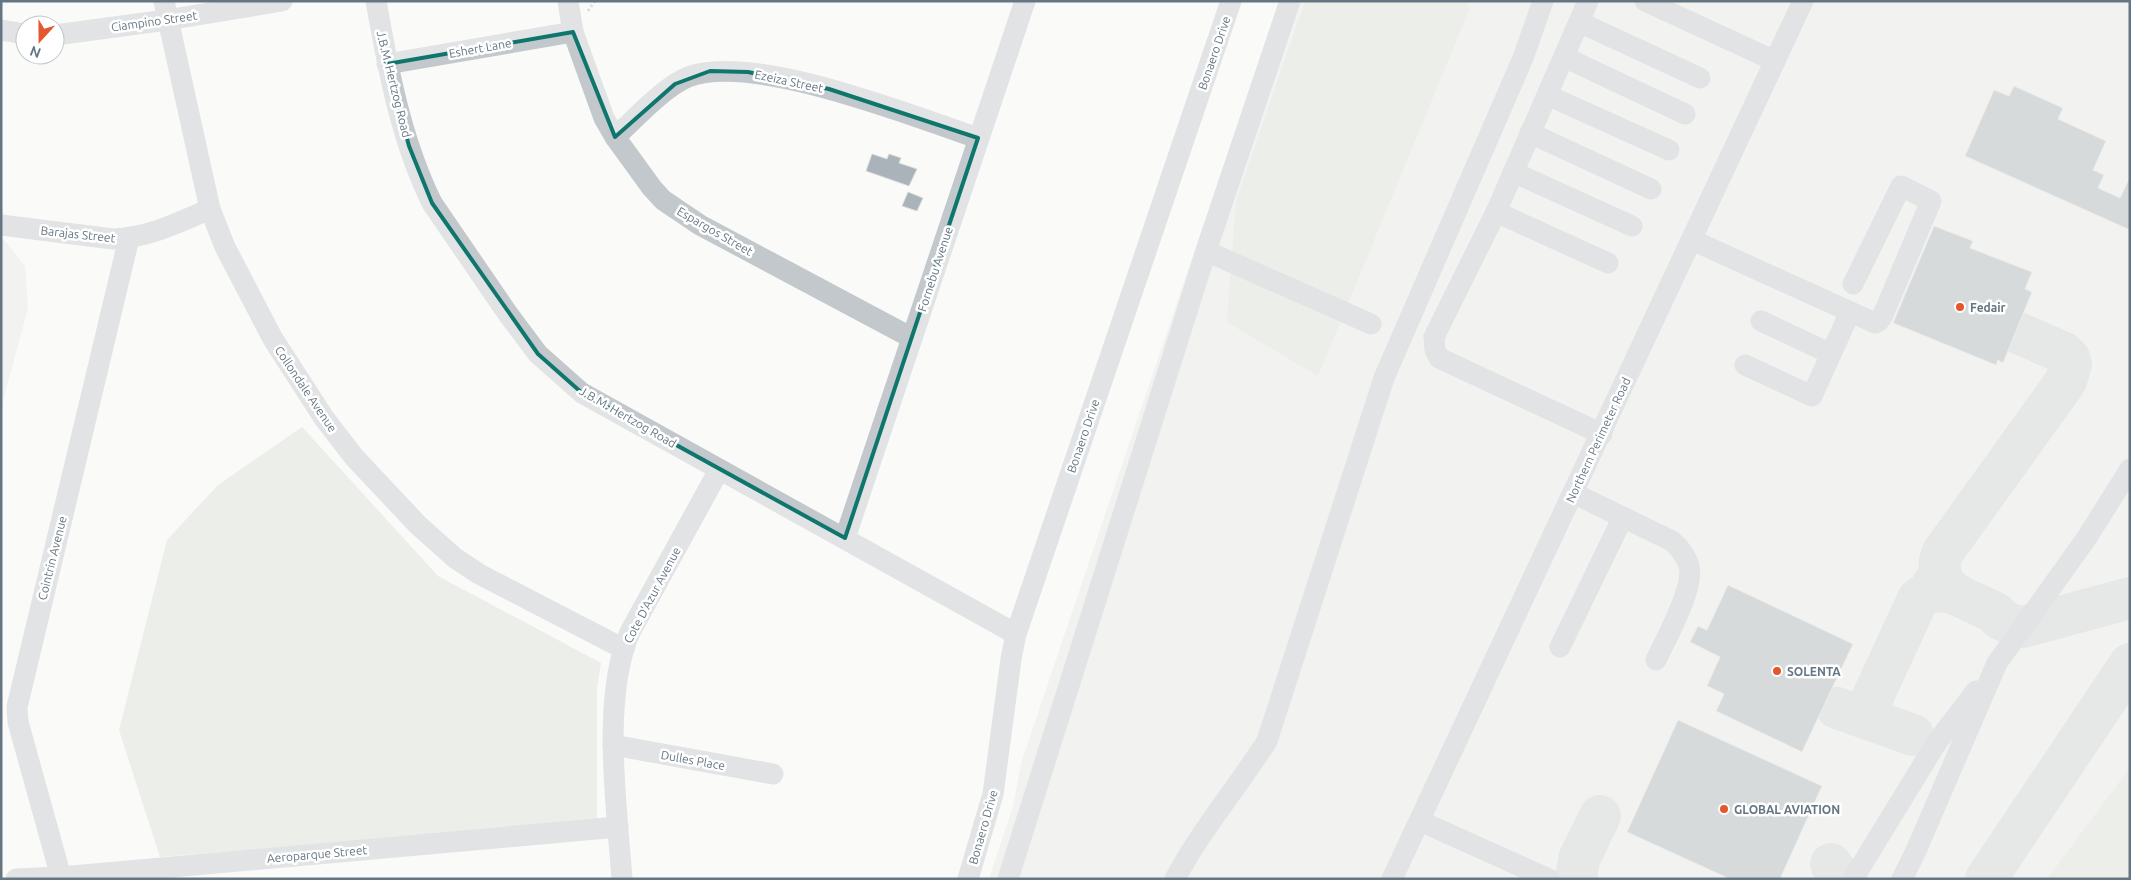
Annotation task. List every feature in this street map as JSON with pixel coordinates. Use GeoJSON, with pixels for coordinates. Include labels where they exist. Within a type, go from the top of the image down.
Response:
{"type":"FeatureCollection","features":[{"type":"Feature","properties":{"kind":"street","name":"Ciampino Street"},"geometry":{"type":"LineString","coordinates":[[65,33],[166,11],[282,1]]}},
{"type":"Feature","properties":{"kind":"street","name":"J.B.M. Hertzog Road"},"geometry":{"type":"LineString","coordinates":[[376,1],[387,64],[409,146],[422,183],[432,203],[508,314],[538,354],[582,392],[1016,634]]}},
{"type":"Feature","properties":{"kind":"street","name":"Espargos Street"},"geometry":{"type":"LineString","coordinates":[[568,1],[573,32],[597,101],[615,137],[652,188],[680,212],[700,225],[912,338]]}},
{"type":"Feature","properties":{"kind":"street","name":"Fornebu Avenue"},"geometry":{"type":"LineString","coordinates":[[845,538],[1025,1]]}},
{"type":"Feature","properties":{"kind":"street","name":"Bonaero Drive"},"geometry":{"type":"LineString","coordinates":[[968,879],[994,794],[1011,659],[1016,634],[1231,1]]}},
{"type":"Feature","properties":{"kind":"street"},"geometry":{"type":"LineString","coordinates":[[1008,879],[1206,251],[1290,1]]}},
{"type":"Feature","properties":{"kind":"street"},"geometry":{"type":"LineString","coordinates":[[1175,879],[1191,849],[1267,742],[1384,378],[1524,58],[1543,1]]}},
{"type":"Feature","properties":{"kind":"street"},"geometry":{"type":"LineString","coordinates":[[1588,1],[1496,212],[1434,337],[1435,350],[1440,358],[1602,434]]}},
{"type":"Feature","properties":{"kind":"street"},"geometry":{"type":"LineString","coordinates":[[1645,1],[1775,61]]}},
{"type":"Feature","properties":{"kind":"street","name":"Northern Perimeter Road"},"geometry":{"type":"LineString","coordinates":[[1392,879],[1602,434],[1803,1]]}},
{"type":"Feature","properties":{"kind":"street","name":"Collondale Avenue"},"geometry":{"type":"LineString","coordinates":[[166,11],[210,209],[225,247],[273,339],[324,418],[354,458],[418,525],[455,558],[479,574],[624,648]]}},
{"type":"Feature","properties":{"kind":"street"},"geometry":{"type":"LineString","coordinates":[[1579,22],[1700,78]]}},
{"type":"Feature","properties":{"kind":"street"},"geometry":{"type":"LineString","coordinates":[[1,30],[15,32]]}},
{"type":"Feature","properties":{"kind":"street","name":"Eshert Lane"},"geometry":{"type":"LineString","coordinates":[[387,64],[573,32]]}},
{"type":"Feature","properties":{"kind":"street"},"geometry":{"type":"LineString","coordinates":[[1564,57],[1685,114]]}},
{"type":"Feature","properties":{"kind":"street","name":"Ezeiza Street"},"geometry":{"type":"LineString","coordinates":[[615,137],[675,84],[698,74],[710,71],[726,71],[776,76],[829,89],[978,138]]}},
{"type":"Feature","properties":{"kind":"street"},"geometry":{"type":"LineString","coordinates":[[1547,95],[1669,150]]}},
{"type":"Feature","properties":{"kind":"street"},"geometry":{"type":"LineString","coordinates":[[1530,132],[1651,189]]}},
{"type":"Feature","properties":{"kind":"street"},"geometry":{"type":"LineString","coordinates":[[1513,172],[1632,226]]}},
{"type":"Feature","properties":{"kind":"street"},"geometry":{"type":"LineString","coordinates":[[1692,240],[1875,323],[1883,316],[1930,201],[1901,186],[1853,284]]}},
{"type":"Feature","properties":{"kind":"street","name":"Barajas Street"},"geometry":{"type":"LineString","coordinates":[[1,225],[113,238],[129,238],[144,235],[210,209]]}},
{"type":"Feature","properties":{"kind":"street"},"geometry":{"type":"LineString","coordinates":[[1496,212],[1608,263]]}},
{"type":"Feature","properties":{"kind":"street","name":"Cointrin Avenue"},"geometry":{"type":"LineString","coordinates":[[61,878],[18,722],[9,706],[129,238]]}},
{"type":"Feature","properties":{"kind":"street"},"geometry":{"type":"LineString","coordinates":[[1206,251],[1371,324]]}},
{"type":"Feature","properties":{"kind":"street"},"geometry":{"type":"LineString","coordinates":[[1745,365],[1812,396],[1850,312]]}},
{"type":"Feature","properties":{"kind":"street"},"geometry":{"type":"LineString","coordinates":[[1761,321],[1831,354]]}},
{"type":"Feature","properties":{"kind":"street"},"geometry":{"type":"LineString","coordinates":[[1853,879],[1937,742],[2086,539],[2130,469]]}},
{"type":"Feature","properties":{"kind":"street","name":"Cote D'Azur Avenue"},"geometry":{"type":"LineString","coordinates":[[622,879],[613,745],[617,685],[624,648],[630,632],[719,470]]}},
{"type":"Feature","properties":{"kind":"street"},"geometry":{"type":"LineString","coordinates":[[1573,493],[1672,541],[1683,551],[1690,568],[1690,587],[1656,660]]}},
{"type":"Feature","properties":{"kind":"street"},"geometry":{"type":"LineString","coordinates":[[1560,647],[1623,517]]}},
{"type":"Feature","properties":{"kind":"street"},"geometry":{"type":"LineString","coordinates":[[1902,879],[1997,662]]}},
{"type":"Feature","properties":{"kind":"street","name":"Dulles Place"},"geometry":{"type":"LineString","coordinates":[[613,745],[773,774]]}},
{"type":"Feature","properties":{"kind":"street"},"geometry":{"type":"LineString","coordinates":[[1420,820],[1549,879]]}},
{"type":"Feature","properties":{"kind":"street","name":"Aeroparque Street"},"geometry":{"type":"LineString","coordinates":[[16,879],[61,878],[618,827]]}},
{"type":"Feature","properties":{"kind":"highlighted area"},"geometry":{"type":"Polygon","coordinates":[[[573,32],[615,137],[675,84],[710,71],[748,72],[829,89],[978,138],[845,538],[582,393],[538,354],[432,203],[409,146],[387,64],[573,32]]]}},
{"type":"Feature","properties":{"kind":"shaded area"},"geometry":{"type":"Polygon","coordinates":[[[1279,1],[2130,1],[2130,879],[989,879],[1013,807],[1021,763],[1279,1]]]}},
{"type":"Feature","properties":{"kind":"shaded area"},"geometry":{"type":"Polygon","coordinates":[[[1305,1],[1466,1],[1469,10],[1318,376],[1227,322],[1236,201],[1305,1]]]}},
{"type":"Feature","properties":{"kind":"shaded area"},"geometry":{"type":"Polygon","coordinates":[[[1,239],[5,241],[25,266],[28,308],[1,408],[1,239]]]}},
{"type":"Feature","properties":{"kind":"shaded area"},"geometry":{"type":"Polygon","coordinates":[[[302,427],[438,576],[601,663],[597,688],[597,822],[160,857],[119,730],[167,540],[218,485],[302,427]]]}},
{"type":"Feature","properties":{"kind":"shaded area"},"geometry":{"type":"Polygon","coordinates":[[[2130,768],[2130,879],[2047,879],[2130,768]]]}},
{"type":"Feature","properties":{"kind":"building"},"geometry":{"type":"Polygon","coordinates":[[[2014,86],[2063,108],[2058,119],[2106,141],[2093,170],[2104,175],[2098,188],[2120,198],[2130,177],[2130,230],[1965,156],[1994,90],[2009,96],[2014,86]]]}},
{"type":"Feature","properties":{"kind":"building"},"geometry":{"type":"Polygon","coordinates":[[[872,154],[887,159],[889,154],[901,158],[899,163],[917,169],[909,186],[866,171],[872,154]]]}},
{"type":"Feature","properties":{"kind":"building"},"geometry":{"type":"Polygon","coordinates":[[[908,192],[923,198],[917,211],[902,206],[908,192]]]}},
{"type":"Feature","properties":{"kind":"building","name":"Fedair"},"geometry":{"type":"Polygon","coordinates":[[[1934,226],[1973,241],[1970,248],[2032,272],[2025,289],[2032,292],[2003,363],[1998,360],[1996,365],[1893,323],[1934,226]]]}},
{"type":"Feature","properties":{"kind":"building","name":"SOLENTA"},"geometry":{"type":"Polygon","coordinates":[[[1728,585],[1853,644],[1802,752],[1716,711],[1724,694],[1707,686],[1720,657],[1690,642],[1698,626],[1707,630],[1728,585]]]}},
{"type":"Feature","properties":{"kind":"building","name":"GLOBAL AVIATION"},"geometry":{"type":"Polygon","coordinates":[[[1678,720],[1822,786],[1780,879],[1730,879],[1627,832],[1678,720]]]}},
{"type":"Feature","properties":{"kind":"taxiway"},"geometry":{"type":"LineString","coordinates":[[1958,595],[1948,587],[1941,576],[1940,565],[1943,552],[2066,381],[2071,364],[2069,358],[2064,353],[2016,332]]}},
{"type":"Feature","properties":{"kind":"taxiway"},"geometry":{"type":"LineString","coordinates":[[1933,584],[1996,613],[2000,619],[2015,626],[2023,627],[2130,598]]}},
{"type":"Feature","properties":{"kind":"taxiway"},"geometry":{"type":"LineString","coordinates":[[1874,720],[1868,712],[1869,705],[1918,599],[1930,591],[1950,592]]}},
{"type":"Feature","properties":{"kind":"taxiway"},"geometry":{"type":"LineString","coordinates":[[1986,879],[2130,664]]}},
{"type":"Feature","properties":{"kind":"taxiway"},"geometry":{"type":"LineString","coordinates":[[1837,708],[1913,735]]}},
{"type":"Feature","properties":{"kind":"taxiway"},"geometry":{"type":"LineString","coordinates":[[1576,879],[1579,859],[1600,816]]}},
{"type":"Feature","properties":{"kind":"taxiway"},"geometry":{"type":"LineString","coordinates":[[1831,864],[1841,879]]}},
{"type":"Feature","properties":{"kind":"place","name":"Fedair"},"geometry":{"type":"Point","coordinates":[1960,307]}},
{"type":"Feature","properties":{"kind":"place","name":"SOLENTA"},"geometry":{"type":"Point","coordinates":[1777,671]}},
{"type":"Feature","properties":{"kind":"place","name":"GLOBAL AVIATION"},"geometry":{"type":"Point","coordinates":[1724,809]}}]}
